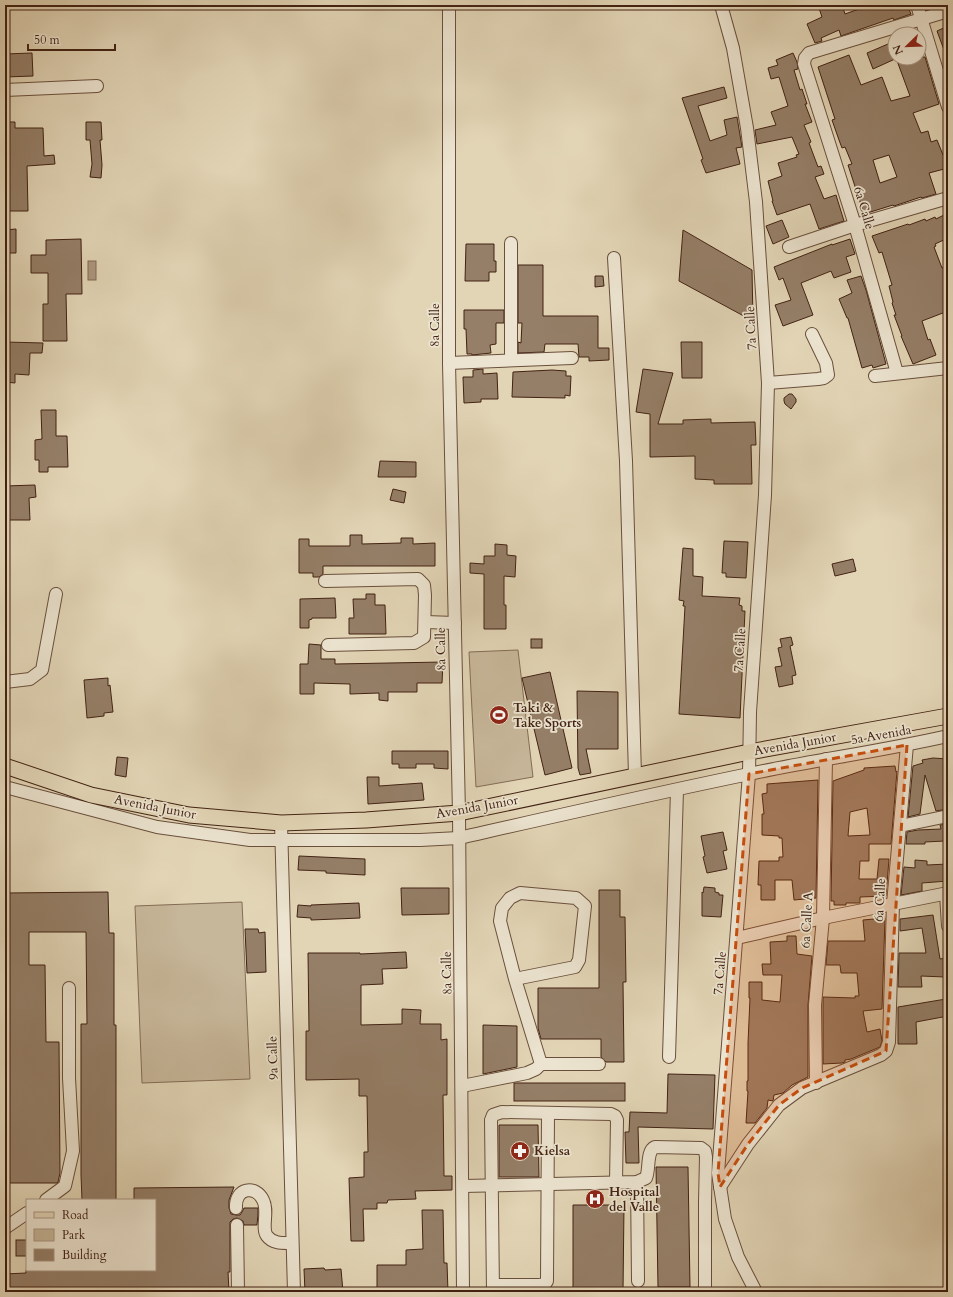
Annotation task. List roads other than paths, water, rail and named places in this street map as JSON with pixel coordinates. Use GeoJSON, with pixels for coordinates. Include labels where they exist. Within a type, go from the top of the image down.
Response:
{"type":"FeatureCollection","features":[{"type":"Feature","properties":{"kind":"main road","name":"Avenida Junior"},"geometry":{"type":"LineString","coordinates":[[5,766],[91,795],[189,815],[281,823],[366,820],[459,812],[749,752],[948,716]]}},
{"type":"Feature","properties":{"kind":"street","name":"8a Calle"},"geometry":{"type":"LineString","coordinates":[[448,5],[449,363],[459,812],[464,1292]]}},
{"type":"Feature","properties":{"kind":"street","name":"7a Calle"},"geometry":{"type":"LineString","coordinates":[[721,5],[733,48],[748,128],[756,202],[768,383],[765,495],[748,774],[737,938],[718,1173],[725,1219],[738,1257],[756,1292]]}},
{"type":"Feature","properties":{"kind":"street"},"geometry":{"type":"LineString","coordinates":[[916,5],[948,107]]}},
{"type":"Feature","properties":{"kind":"street"},"geometry":{"type":"LineString","coordinates":[[921,19],[948,11]]}},
{"type":"Feature","properties":{"kind":"street","name":"6a Calle"},"geometry":{"type":"LineString","coordinates":[[897,373],[855,225],[804,64],[805,58],[809,53],[921,19]]}},
{"type":"Feature","properties":{"kind":"street"},"geometry":{"type":"LineString","coordinates":[[5,90],[96,86]]}},
{"type":"Feature","properties":{"kind":"street"},"geometry":{"type":"LineString","coordinates":[[789,247],[855,225],[948,198]]}},
{"type":"Feature","properties":{"kind":"street"},"geometry":{"type":"LineString","coordinates":[[511,243],[511,360]]}},
{"type":"Feature","properties":{"kind":"street"},"geometry":{"type":"LineString","coordinates":[[614,258],[626,461],[636,776]]}},
{"type":"Feature","properties":{"kind":"street"},"geometry":{"type":"LineString","coordinates":[[768,383],[818,379],[824,378],[828,375],[826,363],[812,334]]}},
{"type":"Feature","properties":{"kind":"street"},"geometry":{"type":"LineString","coordinates":[[449,363],[572,358]]}},
{"type":"Feature","properties":{"kind":"street"},"geometry":{"type":"LineString","coordinates":[[876,376],[948,368]]}},
{"type":"Feature","properties":{"kind":"street"},"geometry":{"type":"LineString","coordinates":[[325,581],[418,579],[424,585],[425,595],[424,636],[414,643],[328,645]]}},
{"type":"Feature","properties":{"kind":"street"},"geometry":{"type":"LineString","coordinates":[[5,682],[30,679],[42,670],[56,594]]}},
{"type":"Feature","properties":{"kind":"street"},"geometry":{"type":"LineString","coordinates":[[425,622],[455,623]]}},
{"type":"Feature","properties":{"kind":"street","name":"5a Avenida"},"geometry":{"type":"LineString","coordinates":[[5,787],[157,827],[250,840],[420,840],[459,838],[748,774],[948,736]]}},
{"type":"Feature","properties":{"kind":"street","name":"6a Calle"},"geometry":{"type":"LineString","coordinates":[[816,1083],[881,1055],[886,1051],[889,1042],[893,904],[907,745]]}},
{"type":"Feature","properties":{"kind":"street","name":"6a Calle A"},"geometry":{"type":"LineString","coordinates":[[816,1083],[815,1006],[823,918],[826,759]]}},
{"type":"Feature","properties":{"kind":"street"},"geometry":{"type":"LineString","coordinates":[[669,1057],[677,790]]}},
{"type":"Feature","properties":{"kind":"street"},"geometry":{"type":"LineString","coordinates":[[900,826],[948,816]]}},
{"type":"Feature","properties":{"kind":"street","name":"9a Calle"},"geometry":{"type":"LineString","coordinates":[[281,823],[294,1292]]}},
{"type":"Feature","properties":{"kind":"street"},"geometry":{"type":"LineString","coordinates":[[515,979],[575,967],[579,960],[585,906],[576,898],[520,893],[510,898],[502,908],[500,921],[515,979],[541,1064]]}},
{"type":"Feature","properties":{"kind":"street"},"geometry":{"type":"LineString","coordinates":[[737,938],[823,918],[947,893],[948,926]]}},
{"type":"Feature","properties":{"kind":"street"},"geometry":{"type":"LineString","coordinates":[[47,1199],[65,1186],[73,1151],[69,1078],[69,988]]}},
{"type":"Feature","properties":{"kind":"street"},"geometry":{"type":"LineString","coordinates":[[462,1086],[527,1073],[536,1070],[541,1064]]}},
{"type":"Feature","properties":{"kind":"street"},"geometry":{"type":"LineString","coordinates":[[541,1064],[599,1064]]}},
{"type":"Feature","properties":{"kind":"street"},"geometry":{"type":"LineString","coordinates":[[720,1187],[748,1144],[779,1105],[802,1088],[816,1083]]}},
{"type":"Feature","properties":{"kind":"street"},"geometry":{"type":"LineString","coordinates":[[548,1113],[546,1281],[545,1284],[540,1285],[493,1288],[491,1185],[491,1120],[493,1115],[502,1112],[611,1114],[615,1116],[617,1120],[616,1182]]}},
{"type":"Feature","properties":{"kind":"street"},"geometry":{"type":"LineString","coordinates":[[463,1186],[637,1182],[646,1178],[648,1172],[649,1152],[652,1148],[701,1148],[706,1151],[705,1292]]}},
{"type":"Feature","properties":{"kind":"street"},"geometry":{"type":"LineString","coordinates":[[637,1182],[638,1281]]}},
{"type":"Feature","properties":{"kind":"street"},"geometry":{"type":"LineString","coordinates":[[236,1208],[236,1200],[238,1195],[244,1191],[252,1191],[259,1194],[264,1200],[266,1211],[265,1231],[267,1236],[275,1242],[292,1243]]}},
{"type":"Feature","properties":{"kind":"street"},"geometry":{"type":"LineString","coordinates":[[5,1228],[26,1214]]}},
{"type":"Feature","properties":{"kind":"street"},"geometry":{"type":"LineString","coordinates":[[237,1225],[238,1292]]}},
{"type":"Feature","properties":{"kind":"place","name":"Taki & Take Sports"},"geometry":{"type":"Point","coordinates":[499,715]}},
{"type":"Feature","properties":{"kind":"place","name":"Kielsa"},"geometry":{"type":"Point","coordinates":[520,1151]}},
{"type":"Feature","properties":{"kind":"place","name":"Hospital del Valle"},"geometry":{"type":"Point","coordinates":[595,1199]}}]}
